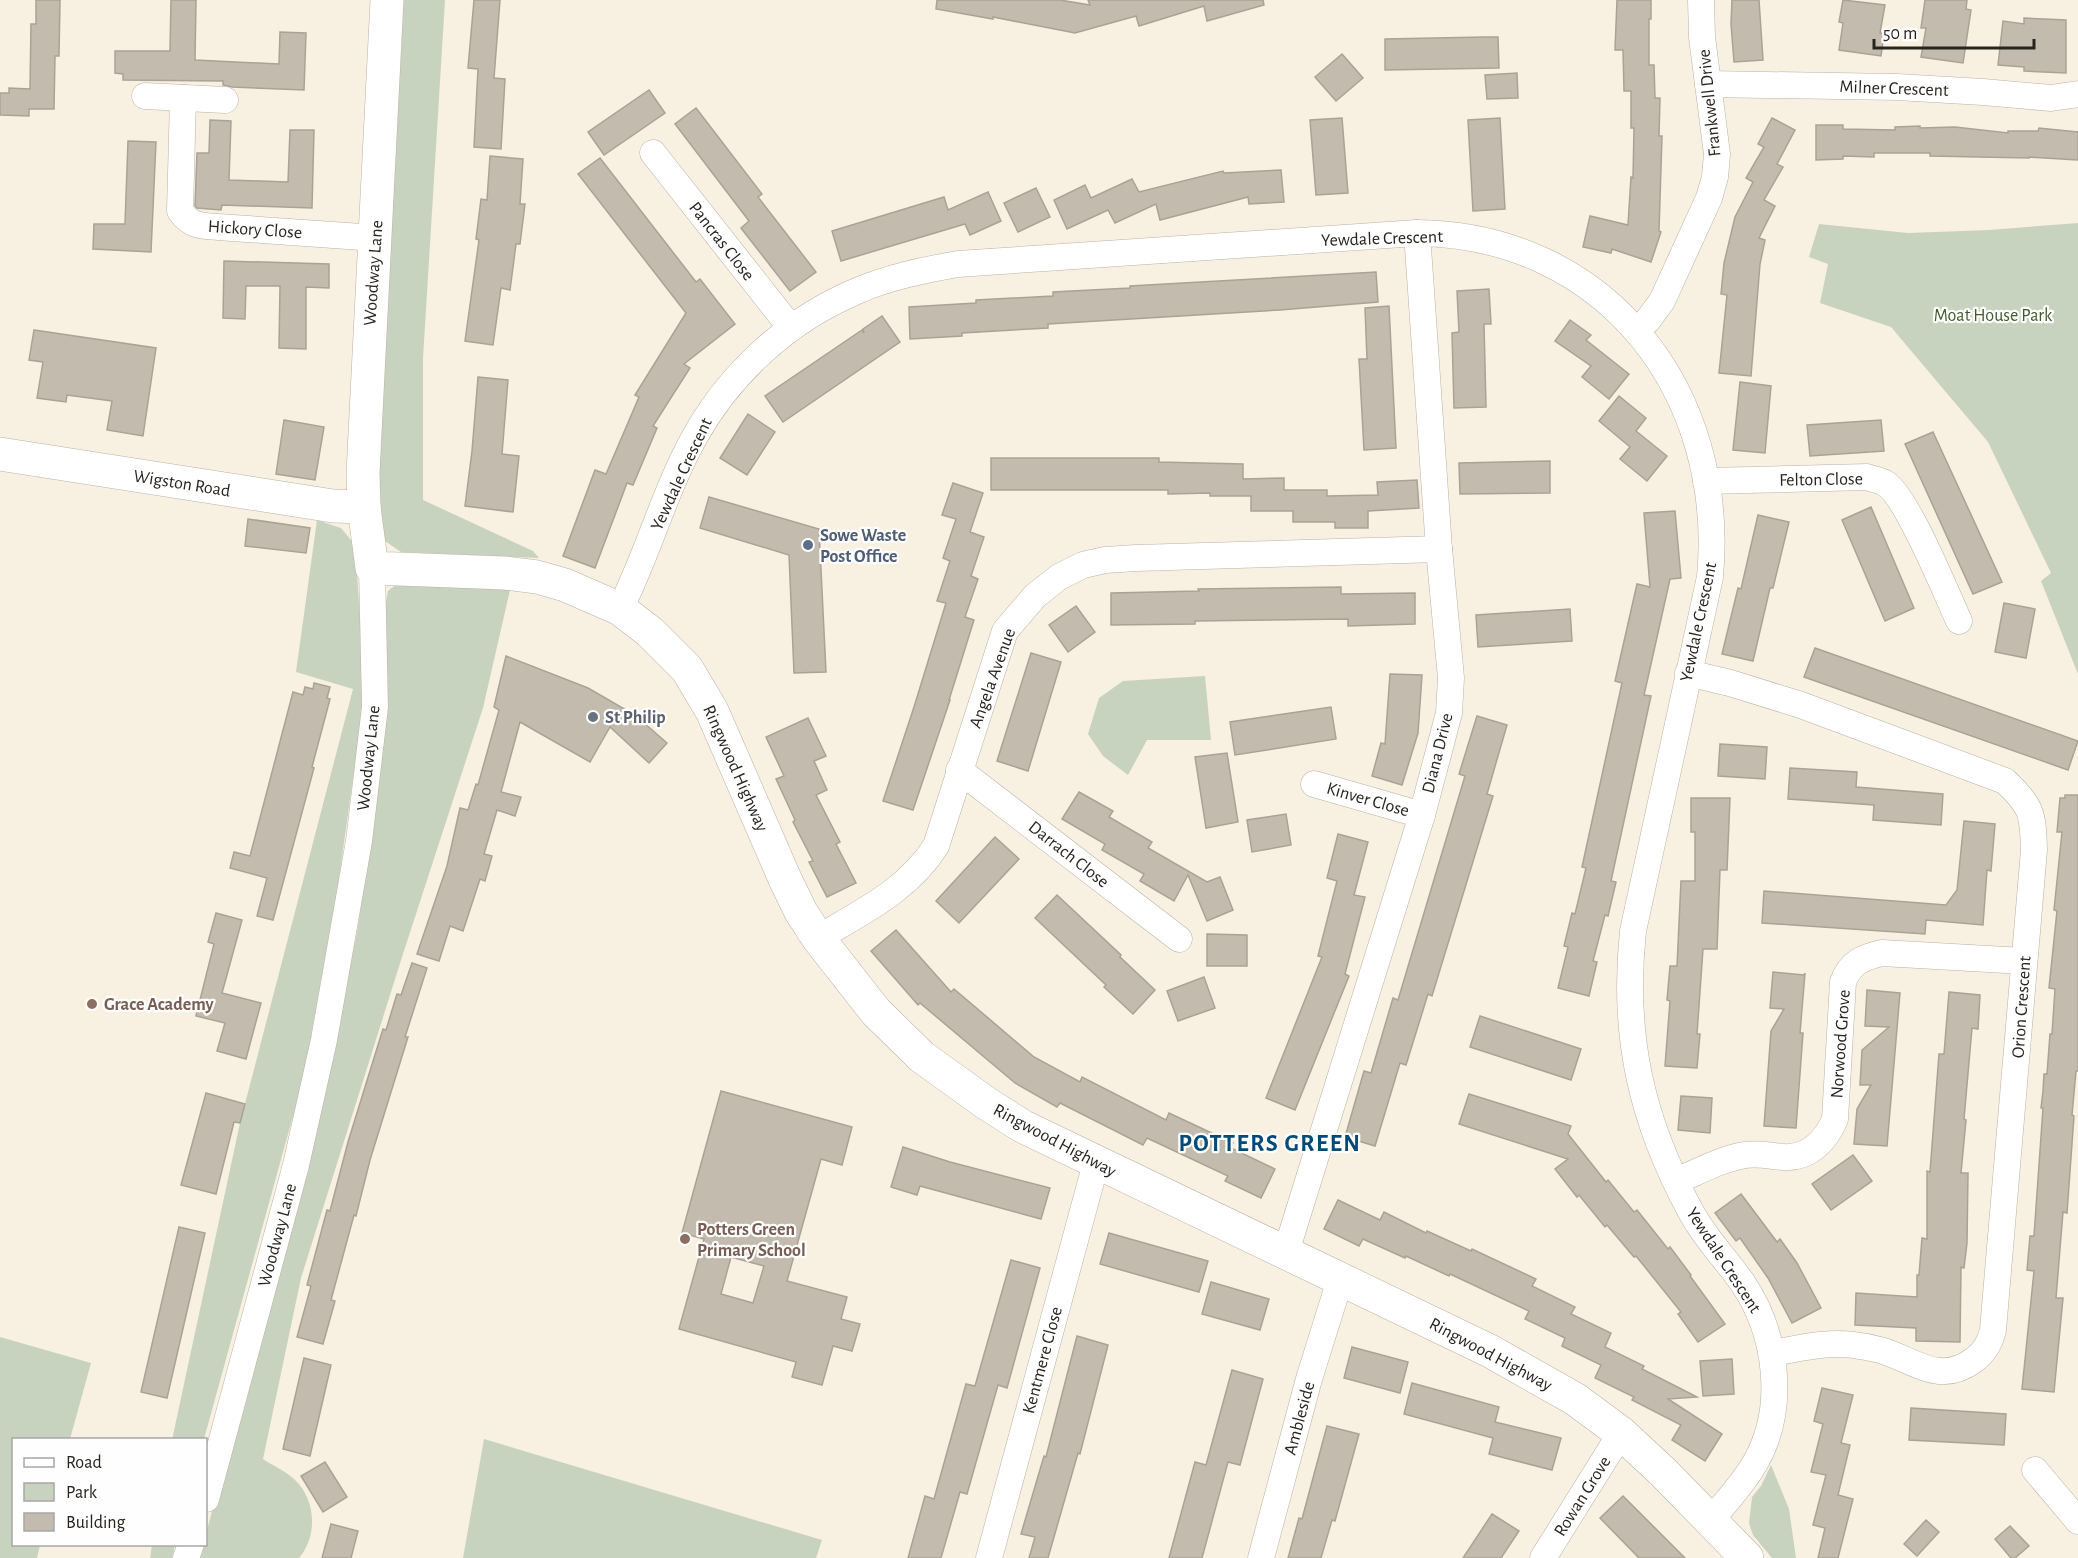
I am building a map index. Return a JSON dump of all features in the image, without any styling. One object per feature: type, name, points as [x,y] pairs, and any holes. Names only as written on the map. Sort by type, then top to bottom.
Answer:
[{"type":"street","name":"Woodway Lane","points":[[207,1494],[296,1165],[324,1040],[359,841],[375,707],[372,568],[364,507],[363,473],[387,0]]},
{"type":"street","name":"Frankwell Drive","points":[[1636,330],[1648,321],[1662,301],[1708,198],[1715,177],[1717,154],[1702,37],[1701,0]]},
{"type":"street","name":"Milner Crescent","points":[[1708,84],[1897,87],[2051,98],[2078,94]]},
{"type":"street","points":[[145,96],[225,100]]},
{"type":"street","name":"Hickory Close","points":[[183,98],[180,211],[187,220],[200,226],[218,228],[376,238]]},
{"type":"street","name":"Pancras Close","points":[[653,153],[791,328]]},
{"type":"street","name":"Yewdale Crescent","points":[[620,609],[693,439],[719,398],[744,369],[791,328],[824,307],[891,278],[958,264],[1417,233],[1442,234],[1470,237],[1542,260],[1577,279],[1615,308],[1636,330],[1663,366],[1687,413],[1699,448],[1706,481],[1713,545],[1711,566],[1633,931],[1630,964],[1630,1013],[1635,1062],[1660,1146],[1691,1212],[1707,1239],[1742,1282],[1760,1313],[1772,1353],[1775,1380],[1773,1410],[1764,1446],[1741,1485],[1710,1521]]},
{"type":"street","name":"Diana Drive","points":[[1286,1252],[1422,814],[1446,723],[1450,698],[1450,672],[1417,233]]},
{"type":"street","name":"Wigston Road","points":[[0,454],[333,506],[364,507]]},
{"type":"street","name":"Felton Close","points":[[1706,481],[1867,477],[1885,483],[1897,495],[1908,513],[1959,621]]},
{"type":"street","name":"Angela Avenue","points":[[818,938],[891,895],[925,863],[936,846],[1005,631],[1035,596],[1059,577],[1083,565],[1105,560],[1439,549]]},
{"type":"street","name":"Ringwood Highway","points":[[372,568],[504,573],[537,577],[565,585],[620,609],[670,651],[687,669],[702,693],[731,753],[801,912],[818,938],[876,1012],[922,1057],[1022,1126],[1490,1351],[1575,1399],[1621,1433],[1663,1472],[1747,1558]]},
{"type":"street","name":"Orion Crescent","points":[[1688,673],[1802,705],[2005,782],[2029,806],[2034,825],[2034,850],[2004,1215],[1990,1343],[1969,1364],[1956,1370],[1942,1372],[1928,1370],[1880,1350],[1851,1344],[1772,1353]]},
{"type":"street","name":"Darrach Close","points":[[959,770],[1179,939]]},
{"type":"street","name":"Kinver Close","points":[[1314,784],[1422,814]]},
{"type":"street","name":"Norwood Grove","points":[[1676,1182],[1744,1155],[1761,1154],[1796,1158],[1818,1145],[1830,1132],[1835,1119],[1843,982],[1846,972],[1854,963],[1882,953],[2024,961]]},
{"type":"street","name":"Kentmere Close","points":[[989,1558],[1096,1163]]},
{"type":"street","name":"Ambleside","points":[[1261,1558],[1309,1379],[1340,1280]]},
{"type":"street","name":"Rowan Grove","points":[[1543,1558],[1621,1433]]},
{"type":"street","points":[[2036,1470],[2078,1521]]},
{"type":"green space","points":[[403,0],[445,0],[423,358],[423,500],[533,551],[539,558],[401,552],[385,541],[377,516],[389,212]]},
{"type":"green space","name":"Moat House Park","points":[[2078,223],[2078,674],[2041,581],[2051,573],[1988,442],[1891,327],[1820,303],[1828,264],[1809,257],[1819,224],[1908,233]]},
{"type":"green space","points":[[317,520],[341,528],[355,545],[365,691],[338,886],[304,1076],[204,1438],[172,1438],[240,1123],[353,689],[296,672]]},
{"type":"green space","points":[[397,584],[510,590],[483,708],[301,1278],[263,1459],[288,1474],[302,1488],[311,1508],[312,1529],[309,1539],[299,1558],[198,1558],[202,1546],[207,1546],[207,1530],[306,1159],[357,933],[379,777],[383,618],[388,591]]},
{"type":"green space","points":[[1205,676],[1211,740],[1147,740],[1128,775],[1103,756],[1088,734],[1099,698],[1123,681]]},
{"type":"green space","points":[[0,1337],[91,1363],[70,1438],[12,1438],[12,1546],[40,1546],[37,1558],[0,1558]]},
{"type":"green space","points":[[484,1439],[822,1540],[816,1558],[463,1558]]},
{"type":"green space","points":[[1771,1465],[1789,1509],[1796,1558],[1772,1558],[1753,1535],[1749,1523],[1752,1497],[1761,1486]]},
{"type":"green space","points":[[152,1546],[175,1546],[172,1558],[150,1558]]},
{"type":"building","points":[[36,0],[60,0],[59,56],[55,56],[54,109],[29,109],[29,116],[0,115],[0,93],[9,93],[9,88],[30,89],[31,24],[36,24]]},
{"type":"building","points":[[171,0],[196,0],[195,60],[279,64],[280,32],[306,33],[304,90],[232,87],[223,85],[223,81],[123,80],[123,74],[115,73],[115,51],[170,51]]},
{"type":"building","points":[[474,0],[500,0],[494,78],[505,79],[501,149],[474,147],[478,69],[468,68]]},
{"type":"building","points":[[937,0],[1060,0],[1090,5],[1088,0],[1263,0],[1264,5],[1207,21],[1204,6],[1139,26],[1136,16],[1075,33],[993,17],[993,19],[936,9]]},
{"type":"building","points":[[1617,0],[1651,0],[1649,65],[1654,65],[1655,98],[1660,98],[1659,136],[1662,136],[1659,231],[1661,232],[1651,262],[1612,249],[1611,253],[1583,247],[1590,216],[1628,225],[1631,177],[1633,178],[1634,128],[1631,128],[1631,91],[1624,91],[1623,50],[1615,50]]},
{"type":"building","points":[[1732,0],[1759,0],[1763,60],[1734,62]]},
{"type":"building","points":[[1843,0],[1885,5],[1880,33],[1884,34],[1881,56],[1839,50],[1843,23],[1839,22]]},
{"type":"building","points":[[1925,0],[1967,0],[1966,9],[1971,10],[1963,63],[1921,57],[1926,28],[1921,28]]},
{"type":"building","points":[[2024,18],[2066,20],[2066,73],[2024,71],[2024,67],[1998,65],[2003,21],[2024,24]]},
{"type":"building","points":[[1498,37],[1499,68],[1385,70],[1385,39]]},
{"type":"building","points":[[1342,54],[1363,78],[1336,101],[1315,77]]},
{"type":"building","points":[[1517,73],[1518,98],[1487,99],[1485,75]]},
{"type":"building","points":[[649,90],[665,113],[604,155],[588,132]]},
{"type":"building","points":[[696,108],[762,194],[758,197],[816,272],[790,291],[741,228],[749,221],[675,124]]},
{"type":"building","points":[[1342,118],[1348,193],[1316,195],[1310,120]]},
{"type":"building","points":[[1500,118],[1505,209],[1473,211],[1468,120]]},
{"type":"building","points":[[1772,118],[1795,130],[1777,164],[1783,167],[1764,200],[1775,206],[1759,238],[1765,240],[1760,264],[1751,376],[1719,373],[1727,295],[1721,294],[1724,263],[1735,217],[1753,182],[1746,178],[1764,147],[1758,144]]},
{"type":"building","points":[[210,120],[231,121],[229,180],[288,182],[290,130],[314,130],[312,208],[222,205],[221,210],[197,208],[195,206],[197,153],[209,153]]},
{"type":"building","points":[[1816,125],[1843,125],[1843,129],[1895,130],[1895,127],[1920,126],[1920,128],[1955,127],[2008,133],[2008,131],[2038,131],[2039,128],[2078,132],[2078,160],[1930,156],[1930,153],[1874,153],[1874,157],[1843,156],[1843,159],[1816,160]]},
{"type":"building","points":[[128,141],[156,142],[151,252],[93,249],[94,224],[125,224]]},
{"type":"building","points":[[490,156],[523,159],[520,204],[525,204],[520,244],[516,244],[510,290],[501,288],[493,345],[465,341],[479,240],[476,239],[481,199],[487,200]]},
{"type":"building","points":[[600,158],[696,282],[700,279],[735,324],[684,364],[690,368],[653,426],[657,428],[633,485],[627,483],[595,568],[563,556],[595,470],[606,474],[639,397],[635,395],[686,313],[578,174]]},
{"type":"building","points":[[1281,170],[1284,202],[1249,204],[1248,197],[1160,220],[1156,204],[1115,223],[1108,210],[1067,229],[1054,200],[1085,185],[1091,198],[1132,179],[1139,192],[1223,171],[1224,173]]},
{"type":"building","points":[[1036,188],[1050,217],[1018,232],[1004,203]]},
{"type":"building","points":[[988,192],[1001,221],[970,235],[965,224],[841,261],[832,231],[944,197],[948,210]]},
{"type":"building","points":[[224,261],[329,264],[329,288],[306,287],[306,349],[279,348],[280,286],[246,286],[245,319],[223,318]]},
{"type":"building","points":[[1376,272],[1378,302],[1048,324],[1048,328],[962,333],[962,336],[910,339],[909,307],[976,303],[976,300],[1053,296],[1053,292],[1130,288],[1130,286]]},
{"type":"building","points":[[1489,289],[1491,324],[1484,324],[1486,407],[1454,408],[1452,333],[1459,332],[1457,291]]},
{"type":"building","points":[[1389,306],[1396,448],[1364,450],[1359,359],[1367,359],[1365,308]]},
{"type":"building","points":[[882,316],[900,342],[783,422],[765,396],[862,330],[864,333],[863,329]]},
{"type":"building","points":[[1570,320],[1591,335],[1586,340],[1629,374],[1609,399],[1582,377],[1591,366],[1555,341]]},
{"type":"building","points":[[34,330],[156,348],[143,436],[107,430],[112,401],[67,395],[66,402],[37,398],[43,362],[29,360]]},
{"type":"building","points":[[478,377],[508,380],[502,454],[519,456],[513,512],[465,506]]},
{"type":"building","points":[[1740,382],[1771,386],[1765,453],[1733,450]]},
{"type":"building","points":[[1619,396],[1646,418],[1636,431],[1667,456],[1647,481],[1620,459],[1630,447],[1599,421]]},
{"type":"building","points":[[748,414],[775,432],[747,475],[720,458]]},
{"type":"building","points":[[284,420],[324,427],[315,480],[276,474]]},
{"type":"building","points":[[1881,420],[1884,451],[1810,456],[1807,425]]},
{"type":"building","points":[[1933,432],[2002,582],[1973,594],[1905,444]]},
{"type":"building","points":[[991,458],[1159,458],[1159,462],[1243,464],[1243,479],[1284,478],[1284,490],[1327,490],[1327,496],[1378,495],[1377,482],[1417,480],[1419,508],[1368,511],[1368,528],[1335,528],[1335,522],[1293,522],[1293,511],[1251,511],[1251,496],[1210,496],[1210,493],[1168,494],[1168,490],[991,490]]},
{"type":"building","points":[[1550,461],[1550,493],[1460,494],[1459,463]]},
{"type":"building","points":[[953,483],[983,493],[970,532],[984,537],[971,576],[978,579],[965,617],[974,620],[913,810],[883,801],[946,603],[937,601],[950,561],[943,558],[956,519],[942,515]]},
{"type":"building","points":[[709,497],[819,529],[826,672],[794,673],[789,555],[700,528]]},
{"type":"building","points":[[1871,507],[1914,608],[1885,621],[1842,520]]},
{"type":"building","points":[[1675,511],[1681,578],[1670,579],[1644,695],[1651,696],[1611,881],[1616,882],[1608,916],[1605,915],[1593,961],[1597,962],[1589,996],[1558,988],[1568,947],[1564,946],[1572,913],[1575,914],[1586,868],[1582,867],[1622,683],[1615,681],[1637,584],[1650,587],[1644,513]]},
{"type":"building","points":[[1758,515],[1789,522],[1773,588],[1770,588],[1753,661],[1722,654],[1738,588],[1741,589]]},
{"type":"building","points":[[248,519],[310,528],[306,553],[245,546]]},
{"type":"building","points":[[1341,587],[1341,594],[1415,593],[1415,624],[1348,626],[1348,619],[1195,621],[1195,624],[1111,625],[1111,593]]},
{"type":"building","points":[[2004,603],[2035,609],[2026,658],[1995,652]]},
{"type":"building","points":[[1076,606],[1095,632],[1068,652],[1049,625]]},
{"type":"building","points":[[1570,609],[1572,641],[1478,647],[1476,615]]},
{"type":"building","points":[[1815,648],[2078,741],[2068,770],[1804,677]]},
{"type":"building","points":[[1031,653],[1061,662],[1028,771],[997,761]]},
{"type":"building","points":[[506,656],[588,688],[635,715],[667,743],[649,763],[610,727],[590,762],[520,722],[501,792],[521,797],[515,816],[497,810],[484,854],[492,856],[485,881],[480,879],[463,931],[450,926],[439,961],[417,954],[447,866],[460,808],[468,810],[476,784],[478,785],[499,710],[494,707]]},
{"type":"building","points":[[1390,674],[1422,675],[1418,733],[1402,785],[1372,776],[1381,743],[1385,744]]},
{"type":"building","points":[[314,683],[330,687],[327,698],[330,699],[273,920],[257,916],[267,878],[230,868],[234,852],[250,856],[293,692],[303,695],[305,687],[313,689]]},
{"type":"building","points":[[1331,707],[1336,739],[1235,755],[1230,722]]},
{"type":"building","points":[[1477,716],[1507,725],[1487,794],[1493,796],[1432,996],[1428,994],[1406,1065],[1400,1063],[1375,1146],[1345,1137],[1364,1071],[1371,1073],[1393,998],[1398,1000],[1465,776],[1459,774]]},
{"type":"building","points":[[808,718],[826,756],[814,761],[827,790],[816,795],[840,842],[836,844],[856,883],[827,897],[809,862],[813,861],[793,822],[795,820],[776,779],[784,776],[766,737]]},
{"type":"building","points":[[1720,744],[1767,747],[1765,779],[1718,776]]},
{"type":"building","points":[[1227,753],[1238,822],[1206,828],[1195,757]]},
{"type":"building","points":[[1790,768],[1857,772],[1856,787],[1943,794],[1941,825],[1873,820],[1874,805],[1788,799]]},
{"type":"building","points":[[1079,792],[1113,811],[1109,817],[1152,842],[1148,848],[1207,882],[1220,877],[1233,910],[1207,921],[1188,875],[1174,901],[1140,881],[1144,874],[1102,850],[1105,844],[1062,819]]},
{"type":"building","points":[[2065,795],[2078,795],[2078,1071],[2076,1071],[2072,1115],[2074,1116],[2067,1213],[2063,1212],[2056,1298],[2063,1298],[2054,1392],[2022,1389],[2034,1271],[2027,1270],[2030,1236],[2034,1236],[2043,1108],[2041,1108],[2044,1074],[2047,1074],[2050,1034],[2052,1034],[2055,989],[2049,988],[2062,832],[2057,832],[2060,798],[2065,798]]},
{"type":"building","points":[[1691,798],[1730,798],[1727,870],[1720,870],[1717,949],[1703,949],[1697,1068],[1665,1066],[1670,1001],[1667,1000],[1670,966],[1677,966],[1681,881],[1695,881],[1695,832],[1691,832]]},
{"type":"building","points":[[1286,814],[1291,845],[1252,852],[1247,820]]},
{"type":"building","points":[[1964,821],[1995,824],[1991,871],[1987,870],[1983,925],[1926,920],[1925,934],[1762,923],[1764,891],[1946,905],[1957,890]]},
{"type":"building","points":[[1338,834],[1368,842],[1354,895],[1365,897],[1345,974],[1349,976],[1295,1110],[1266,1098],[1322,957],[1318,956],[1337,881],[1327,878]]},
{"type":"building","points":[[995,837],[1019,859],[959,923],[936,901]]},
{"type":"building","points":[[1057,895],[1155,990],[1133,1014],[1104,987],[1106,985],[1035,918]]},
{"type":"building","points":[[216,913],[242,920],[222,993],[261,1003],[246,1059],[217,1051],[225,1023],[196,1016],[214,944],[208,942]]},
{"type":"building","points":[[896,930],[951,992],[954,989],[1034,1057],[1080,1082],[1082,1077],[1166,1120],[1169,1113],[1233,1143],[1231,1148],[1275,1169],[1261,1198],[1225,1181],[1228,1176],[1147,1138],[1143,1145],[1060,1103],[1057,1107],[1015,1083],[920,1003],[918,1005],[871,951]]},
{"type":"building","points":[[1207,934],[1247,935],[1247,966],[1207,966]]},
{"type":"building","points":[[412,963],[427,968],[405,1037],[408,1037],[370,1160],[356,1216],[354,1215],[331,1300],[335,1301],[323,1344],[297,1337],[311,1286],[307,1285],[327,1210],[330,1211],[348,1142],[383,1029],[386,1030],[397,994],[401,995]]},
{"type":"building","points":[[1773,972],[1804,975],[1805,973],[1796,1128],[1764,1126],[1771,1031],[1784,1009],[1770,1008]]},
{"type":"building","points":[[1204,977],[1215,1008],[1178,1021],[1167,991]]},
{"type":"building","points":[[1867,990],[1900,993],[1887,1146],[1854,1144],[1857,1109],[1871,1085],[1860,1085],[1862,1050],[1889,1027],[1865,1026]]},
{"type":"building","points":[[1949,992],[1980,995],[1978,1029],[1972,1028],[1964,1119],[1966,1120],[1961,1173],[1968,1173],[1967,1243],[1964,1268],[1961,1267],[1960,1342],[1916,1341],[1916,1328],[1855,1325],[1856,1293],[1917,1297],[1917,1275],[1919,1275],[1922,1238],[1927,1239],[1927,1171],[1930,1172],[1939,1054],[1944,1054]]},
{"type":"building","points":[[1480,1016],[1581,1049],[1571,1080],[1470,1047]]},
{"type":"building","points":[[721,1091],[852,1127],[842,1165],[821,1159],[787,1281],[847,1297],[841,1319],[860,1324],[852,1351],[833,1346],[822,1385],[792,1377],[796,1362],[679,1329],[704,1239],[682,1233]],"holes":[[[731,1257],[764,1266],[753,1303],[721,1294]]]},
{"type":"building","points":[[206,1093],[245,1104],[240,1123],[234,1122],[216,1194],[181,1185]]},
{"type":"building","points":[[1469,1094],[1571,1126],[1568,1134],[1606,1182],[1608,1180],[1634,1212],[1637,1210],[1668,1249],[1670,1247],[1725,1324],[1698,1342],[1678,1314],[1681,1312],[1636,1256],[1634,1257],[1607,1225],[1605,1227],[1579,1195],[1577,1197],[1555,1169],[1568,1159],[1459,1124]]},
{"type":"building","points":[[1681,1096],[1712,1098],[1710,1133],[1678,1130]]},
{"type":"building","points":[[903,1147],[950,1162],[1050,1188],[1041,1219],[920,1186],[917,1195],[891,1187]]},
{"type":"building","points":[[1853,1155],[1872,1181],[1831,1210],[1812,1184]]},
{"type":"building","points":[[1741,1194],[1777,1242],[1780,1239],[1797,1263],[1821,1308],[1792,1323],[1768,1278],[1740,1238],[1736,1241],[1715,1213]]},
{"type":"building","points":[[1338,1200],[1380,1220],[1384,1212],[1426,1233],[1427,1231],[1471,1251],[1472,1249],[1536,1279],[1532,1286],[1575,1307],[1571,1314],[1611,1333],[1605,1347],[1644,1366],[1642,1369],[1697,1397],[1668,1399],[1722,1434],[1705,1461],[1672,1440],[1681,1425],[1632,1400],[1634,1397],[1595,1378],[1601,1365],[1562,1346],[1565,1338],[1525,1319],[1529,1311],[1406,1256],[1405,1258],[1363,1239],[1359,1246],[1324,1229]]},
{"type":"building","points":[[179,1227],[205,1233],[167,1398],[141,1392]]},
{"type":"building","points":[[1109,1233],[1208,1261],[1199,1292],[1100,1264]]},
{"type":"building","points":[[1011,1260],[1040,1268],[1007,1388],[998,1385],[967,1494],[960,1492],[941,1558],[908,1558],[925,1496],[934,1499],[966,1384],[975,1386]]},
{"type":"building","points":[[1211,1282],[1269,1299],[1260,1330],[1202,1314]]},
{"type":"building","points":[[1077,1336],[1108,1345],[1080,1454],[1078,1453],[1048,1558],[1029,1558],[1035,1537],[1021,1534],[1044,1456],[1046,1457]]},
{"type":"building","points":[[1352,1347],[1408,1362],[1400,1393],[1344,1378]]},
{"type":"building","points":[[304,1358],[331,1365],[310,1456],[283,1449]]},
{"type":"building","points":[[1732,1359],[1734,1394],[1703,1396],[1700,1361]]},
{"type":"building","points":[[1232,1370],[1263,1379],[1240,1465],[1228,1462],[1202,1558],[1169,1558],[1195,1462],[1206,1465]]},
{"type":"building","points":[[1412,1383],[1499,1407],[1495,1422],[1561,1438],[1552,1470],[1489,1454],[1493,1438],[1404,1414]]},
{"type":"building","points":[[1822,1388],[1853,1395],[1841,1443],[1850,1445],[1838,1495],[1853,1499],[1838,1558],[1818,1558],[1825,1528],[1813,1525],[1826,1475],[1811,1472],[1823,1424],[1814,1421]]},
{"type":"building","points":[[1911,1408],[2006,1414],[2004,1445],[1909,1440]]},
{"type":"building","points":[[1327,1426],[1359,1434],[1335,1521],[1332,1520],[1321,1558],[1288,1558],[1299,1518],[1302,1519]]},
{"type":"building","points":[[325,1462],[347,1497],[323,1512],[301,1476]]},
{"type":"building","points":[[1623,1496],[1685,1558],[1639,1558],[1600,1518]]},
{"type":"building","points":[[1492,1514],[1519,1531],[1501,1558],[1463,1558]]},
{"type":"building","points":[[1926,1520],[1939,1532],[1917,1556],[1904,1544]]},
{"type":"building","points":[[331,1524],[358,1531],[351,1558],[322,1558]]},
{"type":"building","points":[[2010,1526],[2029,1546],[2015,1558],[2011,1558],[1995,1539]]},
{"type":"place","name":"Sowe Waste Post Office","points":[[808,545]]},
{"type":"place","name":"St Philip","points":[[593,717]]},
{"type":"place","name":"Grace Academy","points":[[92,1004]]},
{"type":"place","name":"Potters Green Primary School","points":[[685,1239]]},
{"type":"district","name":"POTTERS GREEN","points":[[1270,1143]]}]
